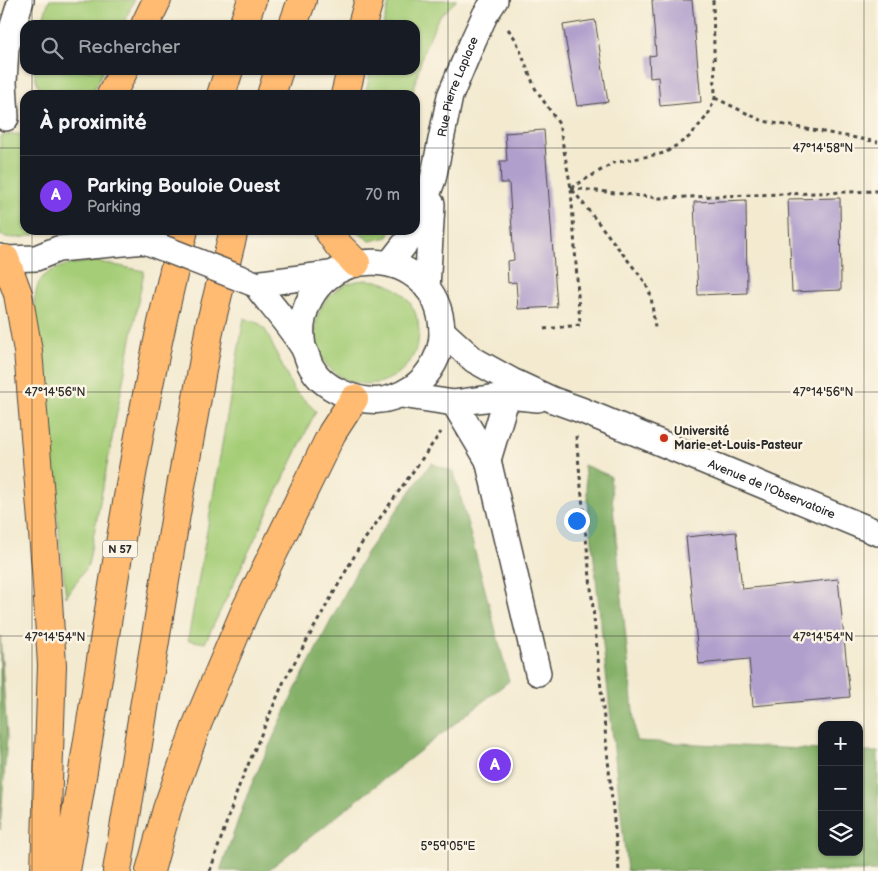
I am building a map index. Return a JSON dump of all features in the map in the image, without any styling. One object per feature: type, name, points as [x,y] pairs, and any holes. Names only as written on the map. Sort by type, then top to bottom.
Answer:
[{"type":"highway","points":[[147,20],[157,0]]},
{"type":"highway","points":[[245,20],[252,0]]},
{"type":"highway","points":[[295,20],[302,0]]},
{"type":"highway","points":[[363,20],[369,0]]},
{"type":"highway","points":[[114,90],[121,75]]},
{"type":"highway","points":[[223,90],[227,75]]},
{"type":"highway","points":[[273,90],[277,75]]},
{"type":"highway","points":[[346,90],[350,75]]},
{"type":"highway","name":"N 57","points":[[66,871],[130,490],[166,301],[183,235]]},
{"type":"highway","points":[[117,871],[179,496],[210,326],[233,235]]},
{"type":"highway","points":[[331,235],[339,246],[356,263]]},
{"type":"highway","points":[[2,258],[18,294],[28,352],[48,588],[52,665],[45,871]]},
{"type":"highway","points":[[150,871],[167,810],[198,722],[245,611],[332,433],[354,398]]},
{"type":"street","points":[[10,118],[4,82],[6,48],[21,0]]},
{"type":"street","name":"Rue Pierre Laplace","points":[[427,288],[433,178],[450,96],[490,7]]},
{"type":"street","name":"Rue Pierre Laplace","points":[[420,213],[433,178]]},
{"type":"street","points":[[58,248],[72,235]]},
{"type":"street","name":"Rue Pierre Laplace","points":[[390,263],[411,235]]},
{"type":"street","points":[[2,258],[36,258],[58,248],[138,236],[254,284],[330,274]]},
{"type":"street","points":[[254,284],[303,348],[312,369],[328,386],[354,398],[366,401],[384,400],[401,395],[417,384],[430,370],[438,353],[442,331],[438,308],[427,288],[411,273],[390,263],[373,261],[356,263],[330,274],[315,289],[306,307],[301,327],[303,348]]},
{"type":"street","name":"Avenue de l'Observatoire","points":[[442,331],[510,389],[553,400],[581,410],[878,532]]},
{"type":"street","points":[[401,395],[454,403],[510,389]]},
{"type":"street","points":[[488,460],[510,389]]},
{"type":"street","points":[[454,403],[488,460],[538,673]]},
{"type":"path","points":[[571,188],[612,163],[665,153],[690,137],[708,115],[715,98],[713,0]]},
{"type":"path","points":[[490,7],[516,40],[535,88],[560,124],[571,188],[580,325],[544,329]]},
{"type":"path","points":[[715,98],[764,121],[878,142]]},
{"type":"path","points":[[571,188],[659,198],[878,191]]},
{"type":"path","points":[[571,188],[645,282],[651,296],[655,328]]},
{"type":"path","points":[[210,871],[239,786],[284,681],[360,546],[442,432]]},
{"type":"path","points":[[576,434],[618,871]]},
{"type":"green space","points":[[49,0],[134,0],[125,20],[43,20]]},
{"type":"green space","points":[[390,0],[457,0],[438,18],[420,64],[420,20],[384,20]]},
{"type":"green space","points":[[35,75],[101,75],[95,88],[88,90],[42,90]]},
{"type":"green space","points":[[370,75],[417,75],[413,90],[366,90]]},
{"type":"green space","points":[[20,134],[20,235],[34,235],[11,238],[0,235],[0,136]]},
{"type":"green space","points":[[362,235],[389,235],[388,237],[370,241]]},
{"type":"green space","points":[[94,261],[144,271],[88,565],[66,597],[34,300],[42,278],[54,269]]},
{"type":"green space","points":[[367,280],[387,284],[404,295],[415,312],[419,332],[415,352],[404,369],[387,380],[367,384],[347,380],[330,369],[319,352],[315,332],[319,312],[330,295],[347,284]]},
{"type":"green space","points":[[244,318],[260,324],[266,331],[293,389],[316,411],[205,643],[188,640]]},
{"type":"green space","points":[[431,463],[454,472],[509,681],[267,871],[220,871],[249,790],[296,688],[366,553]]},
{"type":"green space","points":[[584,465],[610,476],[636,741],[818,750],[818,856],[863,856],[863,752],[878,752],[878,871],[627,871]]},
{"type":"green space","points":[[0,636],[7,737],[0,830]]},
{"type":"building","points":[[652,0],[692,0],[701,102],[660,106],[658,77],[650,78],[649,56],[656,55]]},
{"type":"building","points":[[595,20],[608,102],[577,106],[563,25]]},
{"type":"building","points":[[544,130],[557,307],[518,309],[516,282],[508,283],[507,261],[514,260],[509,183],[501,183],[500,161],[507,161],[505,133]]},
{"type":"building","points":[[840,198],[841,290],[792,292],[788,199]]},
{"type":"building","points":[[746,200],[747,293],[698,295],[694,202]]},
{"type":"building","points":[[736,532],[742,589],[838,579],[850,697],[753,706],[749,659],[699,664],[686,537]]},
{"type":"place","name":"Université Marie-et-Louis-Pasteur","points":[[664,438]]},
{"type":"place","name":"Parking Bouloie Ouest","points":[[495,765]]}]
